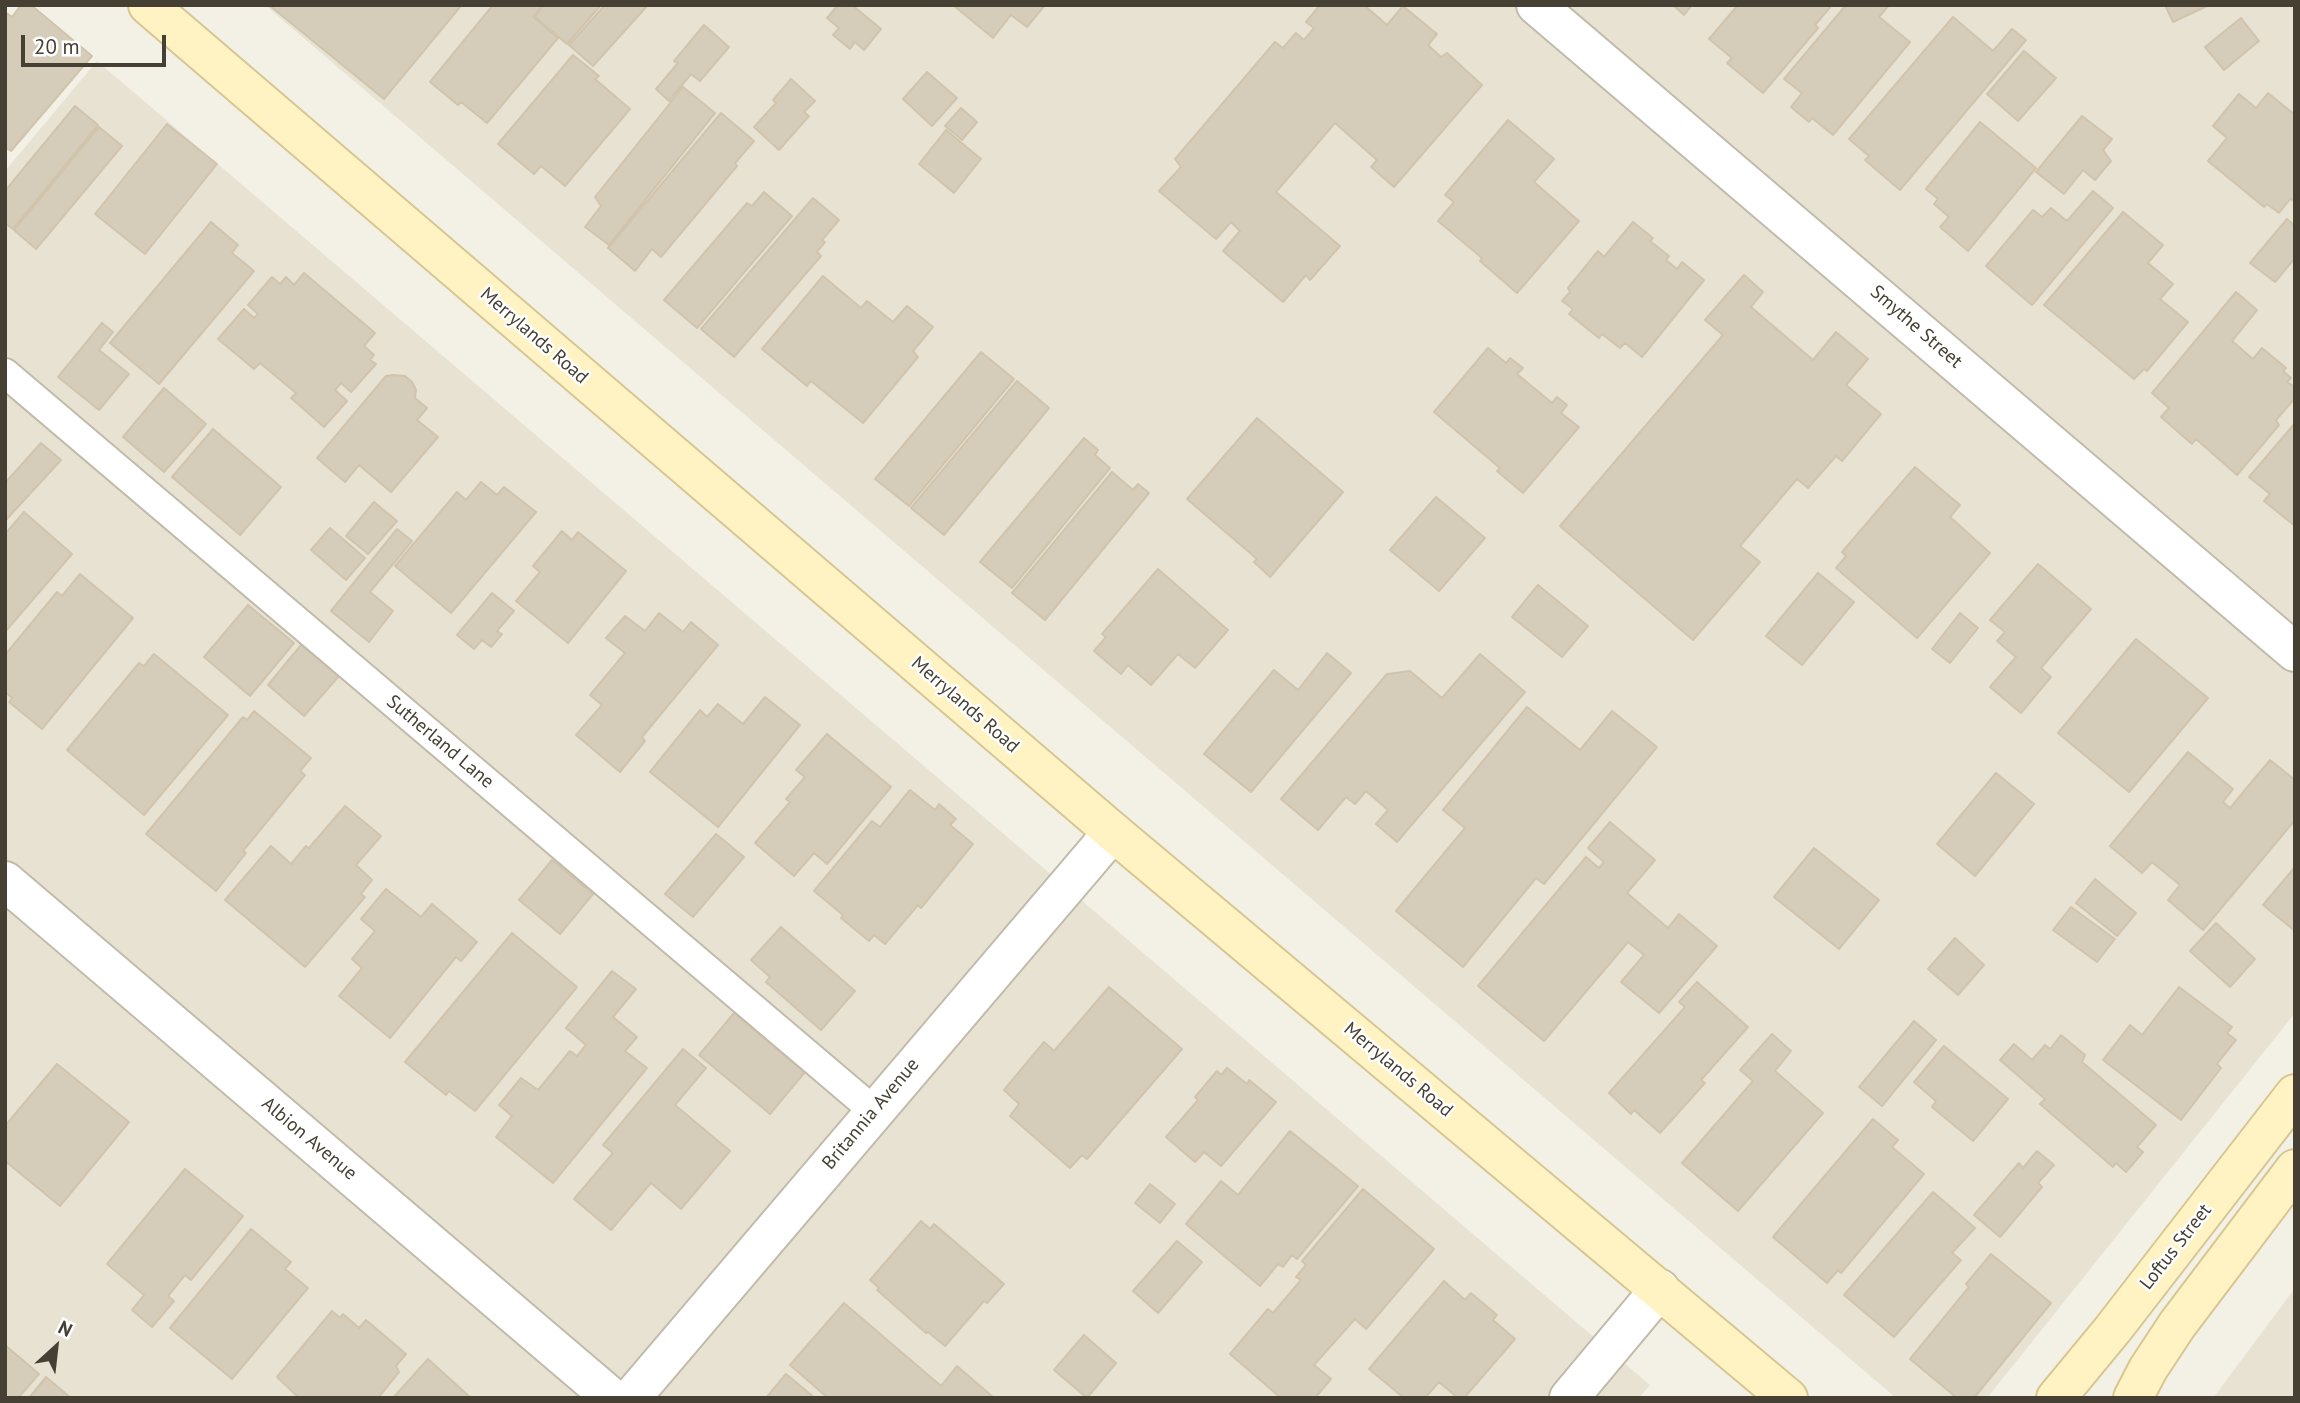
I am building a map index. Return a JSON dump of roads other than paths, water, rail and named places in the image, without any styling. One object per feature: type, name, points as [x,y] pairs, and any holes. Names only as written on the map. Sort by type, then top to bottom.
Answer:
[{"type":"main road","name":"Merrylands Road","points":[[148,5],[1113,832],[1788,1398]]},
{"type":"main road","name":"Loftus Street","points":[[2056,1398],[2295,1094]]},
{"type":"main road","points":[[2133,1398],[2148,1369],[2178,1325],[2295,1169]]},
{"type":"street","name":"Smythe Street","points":[[1536,5],[2295,652]]},
{"type":"street","name":"Britannia Avenue","points":[[631,1398],[1113,832]]},
{"type":"street","name":"Albion Avenue","points":[[5,881],[612,1398]]},
{"type":"street","points":[[1569,1398],[1660,1289]]},
{"type":"lane","name":"Sutherland Lane","points":[[5,373],[874,1111]]}]
